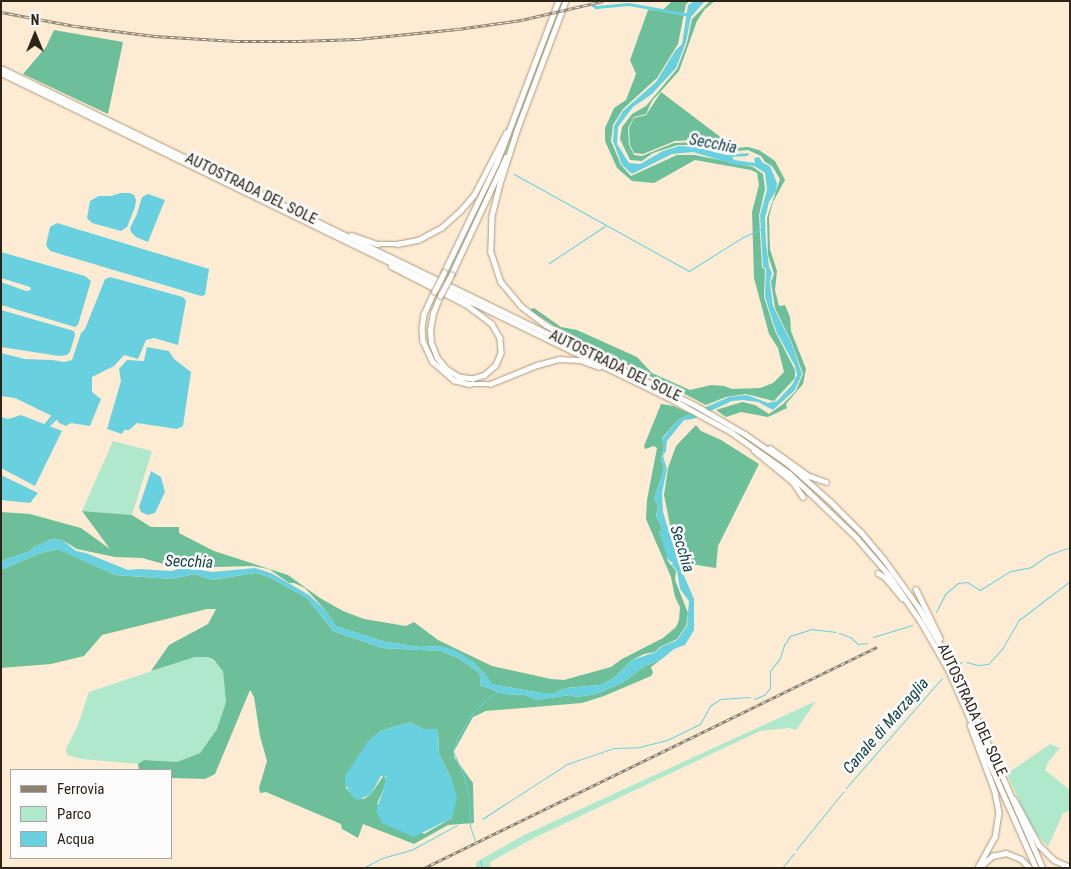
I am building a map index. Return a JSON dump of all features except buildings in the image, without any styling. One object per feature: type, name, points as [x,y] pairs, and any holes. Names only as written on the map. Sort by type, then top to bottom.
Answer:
[{"type":"highway","points":[[557,1],[548,21],[549,27],[497,162],[434,292],[422,324],[424,341],[433,362],[454,380],[470,384],[490,384],[545,362],[564,359],[587,362],[626,377]]},
{"type":"highway","points":[[567,1],[517,131],[500,184],[491,221],[491,252],[499,277],[514,298],[533,316],[640,378]]},
{"type":"highway","name":"AUTOSTRADA DEL SOLE","points":[[1,68],[679,397],[759,443],[811,484],[861,532],[902,582],[945,648],[959,676],[1043,868]]},
{"type":"highway","name":"AUTOSTRADA DEL SOLE","points":[[1,73],[674,400],[716,423],[789,474],[833,513],[878,562],[909,604],[944,662],[1036,868]]},
{"type":"highway","points":[[327,226],[370,242],[392,245],[412,241],[441,228],[465,207],[477,190],[520,102]]},
{"type":"highway","points":[[367,251],[467,305],[490,322],[499,335],[501,350],[496,365],[484,375],[474,379],[459,377],[446,369],[437,358],[431,343],[430,330],[433,313],[440,296],[451,275],[517,131]]},
{"type":"highway","points":[[759,443],[776,451],[809,476],[826,482]]},
{"type":"highway","points":[[750,445],[760,456],[793,482],[803,497]]},
{"type":"highway","points":[[878,573],[886,578],[909,604]]},
{"type":"highway","points":[[916,589],[945,648]]},
{"type":"highway","points":[[962,702],[995,792],[999,813],[995,837],[979,868]]},
{"type":"highway","points":[[1010,793],[1019,804],[1042,849],[1054,860],[1070,867]]},
{"type":"highway","points":[[979,868],[989,857],[1003,853],[1015,855],[1030,868]]},
{"type":"green space","points":[[560,1],[565,1],[502,165],[447,279],[444,277],[479,201]]},
{"type":"green space","points":[[672,1],[690,1],[686,4],[678,44],[657,78],[623,109],[613,125],[611,141],[621,165],[631,176],[677,155],[695,155],[753,167],[763,174],[765,189],[759,215],[762,267],[765,270],[764,297],[775,331],[795,370],[795,378],[774,401],[746,394],[726,397],[706,405],[561,330],[529,310],[534,308],[561,327],[577,330],[637,357],[652,373],[690,390],[711,385],[732,389],[760,388],[773,383],[784,372],[778,348],[769,334],[754,278],[752,212],[759,185],[757,173],[751,170],[695,160],[654,183],[632,181],[617,168],[605,141],[605,128],[614,108],[626,100],[636,74],[630,60],[648,10],[662,11]]},
{"type":"green space","points":[[710,1],[715,1],[705,9],[697,21],[679,71],[652,101],[646,114],[634,117],[628,128],[629,145],[634,155],[642,156],[674,143],[696,142],[723,149],[748,147],[759,150],[775,161],[785,180],[773,202],[769,217],[770,249],[777,271],[775,290],[779,306],[785,305],[790,317],[791,331],[806,369],[803,384],[786,404],[787,408],[768,417],[741,412],[726,417],[716,410],[742,402],[755,405],[769,414],[796,391],[803,374],[792,343],[775,308],[771,282],[774,274],[768,255],[767,218],[780,179],[772,166],[765,162],[761,156],[748,150],[723,152],[696,145],[678,145],[653,153],[642,161],[630,160],[620,139],[622,127],[632,114],[646,106],[677,69],[687,43],[692,19]]},
{"type":"green space","points":[[54,30],[123,42],[108,114],[23,74],[46,47]]},
{"type":"green space","points":[[661,92],[731,145],[720,146],[696,140],[675,141],[643,154],[634,153],[630,145],[629,128],[634,118],[646,115]]},
{"type":"green space","points":[[661,404],[674,406],[691,414],[679,419],[662,438],[664,446],[661,459],[664,469],[654,499],[658,505],[656,517],[661,525],[662,531],[659,532],[667,552],[667,560],[676,571],[675,580],[688,613],[686,626],[677,639],[660,647],[655,652],[644,654],[632,660],[614,678],[600,685],[566,688],[554,693],[541,693],[491,684],[486,675],[473,662],[441,646],[420,647],[386,642],[336,626],[326,611],[305,588],[289,583],[269,569],[253,566],[178,568],[142,558],[115,557],[77,549],[62,540],[52,539],[34,547],[30,551],[1,561],[1,512],[30,514],[81,528],[110,549],[82,511],[132,515],[151,527],[179,527],[179,533],[214,551],[288,575],[320,598],[343,611],[364,619],[406,626],[414,622],[438,640],[492,666],[564,680],[611,667],[622,659],[663,638],[676,627],[679,620],[680,607],[675,597],[671,577],[646,519],[647,500],[657,448],[654,446],[645,449],[644,446]]},
{"type":"green space","points":[[696,425],[701,431],[721,440],[759,464],[718,546],[716,568],[684,563],[671,530],[664,495],[668,468],[676,446]]},
{"type":"green space","points":[[113,441],[152,451],[132,515],[82,511]]},
{"type":"green space","points":[[58,549],[115,575],[172,579],[195,574],[212,580],[255,573],[269,577],[307,598],[333,631],[382,648],[441,651],[460,659],[478,672],[481,677],[480,685],[504,694],[525,695],[536,700],[570,695],[577,697],[596,694],[622,683],[643,667],[662,659],[651,667],[653,673],[651,676],[582,703],[486,711],[473,717],[454,751],[454,757],[473,783],[474,823],[448,825],[414,844],[363,824],[358,838],[342,829],[341,824],[266,792],[260,793],[259,788],[267,761],[260,736],[254,697],[250,690],[215,774],[205,779],[172,778],[172,769],[139,769],[138,764],[144,760],[177,762],[200,753],[217,729],[226,702],[223,671],[214,660],[208,657],[195,657],[151,671],[169,645],[208,624],[216,609],[207,609],[102,635],[84,656],[51,664],[1,668],[1,570],[38,554]],"holes":[[[410,722],[423,729],[438,729],[439,754],[452,780],[452,818],[424,834],[377,804],[384,788],[386,779],[384,775],[371,794],[364,799],[355,798],[346,788],[345,776],[380,731]]]},
{"type":"green space","points":[[194,657],[208,657],[219,665],[223,671],[226,702],[217,729],[200,753],[177,762],[144,760],[138,764],[82,759],[67,755],[66,749],[78,725],[89,692]]},
{"type":"green space","points":[[816,701],[796,730],[789,728],[760,731],[534,838],[490,862],[491,868],[476,868],[476,862],[524,835]]},
{"type":"green space","points":[[1050,744],[1060,748],[1049,761],[1045,770],[1070,790],[1070,811],[1063,813],[1048,847],[1032,829],[1007,774]]},
{"type":"water","points":[[695,1],[705,1],[691,17],[686,42],[676,68],[652,94],[633,107],[618,127],[617,144],[629,163],[640,164],[663,151],[679,146],[696,147],[727,155],[749,153],[748,156],[732,157],[734,160],[755,163],[754,158],[759,157],[763,163],[770,166],[777,183],[776,191],[769,202],[765,218],[766,243],[769,266],[772,273],[770,282],[773,306],[792,344],[802,374],[795,390],[773,410],[758,402],[732,401],[693,419],[684,420],[667,441],[666,451],[663,456],[667,469],[662,493],[663,512],[679,564],[694,599],[694,630],[685,645],[674,649],[662,659],[643,667],[622,683],[596,694],[577,697],[570,695],[536,700],[525,695],[504,694],[480,685],[481,677],[478,672],[460,659],[441,651],[382,648],[333,631],[307,598],[269,577],[255,573],[211,580],[195,574],[172,579],[115,575],[57,549],[38,554],[1,570],[1,561],[30,551],[34,547],[52,539],[62,540],[76,551],[86,553],[128,570],[172,571],[195,569],[212,572],[255,568],[271,573],[309,595],[326,611],[336,626],[386,642],[420,647],[441,646],[457,651],[473,662],[486,675],[491,684],[541,693],[554,693],[566,688],[600,685],[614,678],[632,660],[656,652],[661,647],[677,640],[687,626],[689,601],[680,589],[677,571],[672,565],[673,563],[668,560],[659,531],[662,531],[661,525],[656,517],[658,505],[654,499],[664,469],[661,459],[664,446],[662,439],[679,419],[729,397],[747,395],[768,403],[777,401],[792,385],[797,375],[795,366],[776,331],[765,297],[766,269],[763,267],[760,215],[767,190],[765,173],[754,166],[736,165],[693,152],[672,154],[632,174],[622,165],[613,141],[614,126],[623,111],[656,82],[675,51],[682,44],[688,5]]},
{"type":"water","points":[[130,193],[134,195],[136,200],[127,227],[121,231],[92,223],[87,218],[90,201],[99,196],[111,196]]},
{"type":"water","points":[[148,194],[165,200],[148,242],[136,237],[130,228],[142,197]]},
{"type":"water","points":[[57,223],[209,269],[205,295],[201,296],[50,251],[46,245],[50,227]]},
{"type":"water","points":[[1,252],[85,276],[91,281],[78,325],[75,327],[1,305],[1,282],[26,291],[31,290],[30,287],[1,278]]},
{"type":"water","points":[[110,277],[183,297],[186,301],[178,345],[154,338],[146,340],[138,359],[124,355],[114,366],[92,377],[92,392],[101,399],[90,426],[71,423],[66,426],[59,423],[56,418],[15,398],[1,396],[1,353],[25,359],[64,362],[72,360],[81,333],[85,329],[105,279]]},
{"type":"water","points":[[1,310],[74,331],[75,335],[70,352],[67,355],[59,356],[1,347]]},
{"type":"water","points":[[147,347],[169,351],[174,359],[191,372],[183,426],[177,429],[137,423],[129,430],[124,430],[122,434],[107,429],[121,381],[119,369],[127,360],[144,361]]},
{"type":"water","points":[[21,415],[62,431],[35,486],[1,468],[1,417],[8,419]]},
{"type":"water","points":[[151,471],[161,477],[165,492],[155,513],[148,515],[141,512],[139,507]]},
{"type":"water","points":[[1,475],[38,493],[30,503],[1,500]]},
{"type":"water","points":[[410,722],[423,729],[438,729],[439,754],[452,780],[457,797],[452,818],[414,837],[382,823],[376,811],[386,776],[381,776],[371,794],[359,800],[352,796],[345,784],[345,776],[369,740],[380,731]]},
{"type":"waterway","points":[[593,5],[596,7],[629,4],[689,15]]},
{"type":"waterway","points":[[514,174],[689,271],[743,237],[762,229]]},
{"type":"waterway","points":[[549,263],[605,226]]},
{"type":"waterway","points":[[52,416],[56,418],[49,425],[46,424],[52,416]]},
{"type":"waterway","points":[[936,612],[945,594],[958,583],[967,582],[980,590],[1011,571],[1031,567],[1048,555],[1070,547]]},
{"type":"waterway","name":"Canale di Marzaglia","points":[[966,662],[978,665],[988,664],[1002,649],[1019,620],[1070,581]]},
{"type":"waterway","points":[[873,637],[912,625]]},
{"type":"waterway","points":[[754,699],[764,695],[770,688],[770,671],[780,658],[784,645],[790,636],[811,629],[836,632]]},
{"type":"waterway","points":[[839,633],[850,637],[858,644],[867,643]]},
{"type":"waterway","name":"Canale di Marzaglia","points":[[846,788],[942,678]]},
{"type":"waterway","points":[[475,841],[470,826],[469,799],[464,777],[453,751],[457,738],[472,714],[489,697],[498,692]]},
{"type":"waterway","points":[[482,819],[567,764],[614,748],[639,747],[667,740],[700,724],[710,706],[720,699],[750,697]]},
{"type":"waterway","name":"Canale di Marzaglia","points":[[796,850],[843,792]]},
{"type":"waterway","points":[[363,868],[382,858],[413,849],[457,825]]},
{"type":"waterway","name":"Canale di Marzaglia","points":[[782,868],[794,853]]},
{"type":"waterway","points":[[480,861],[482,868]]},
{"type":"railway","points":[[1,12],[75,26],[154,36],[236,41],[298,41],[358,39],[458,29],[521,20],[603,1]]},
{"type":"railway","points":[[424,868],[877,647]]},
{"type":"water label","name":"Secchia","points":[[713,144]]},
{"type":"water label","name":"Secchia","points":[[682,549]]},
{"type":"water label","name":"Secchia","points":[[189,562]]}]
